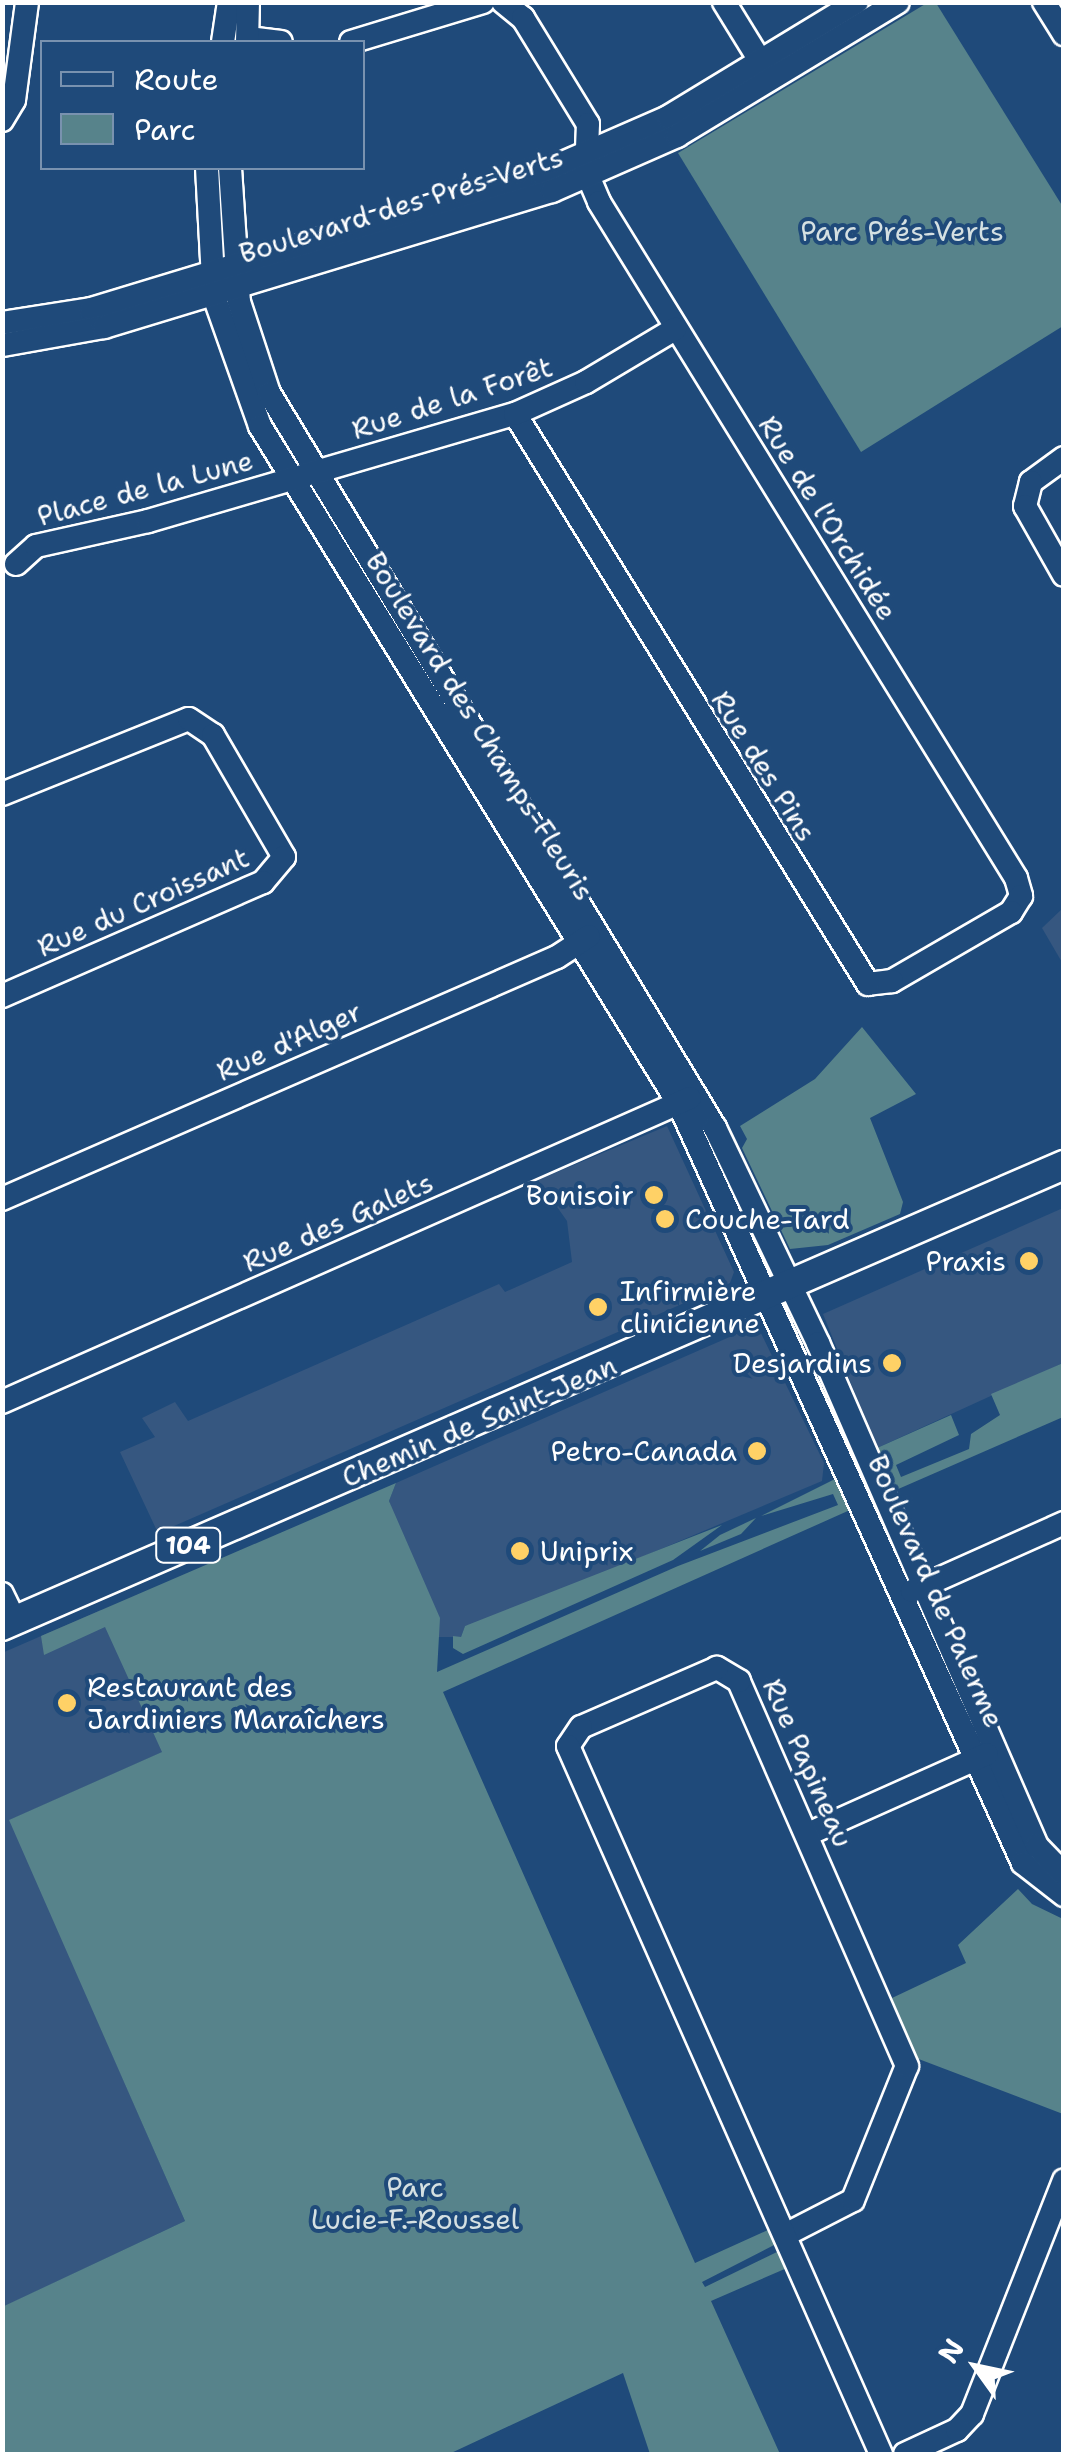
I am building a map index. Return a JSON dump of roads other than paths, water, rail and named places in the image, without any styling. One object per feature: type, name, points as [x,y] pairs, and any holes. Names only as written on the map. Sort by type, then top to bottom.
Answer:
[{"type":"main road","name":"Chemin de Saint-Jean","points":[[9,1624],[1064,1166]]},
{"type":"street","points":[[2,120],[14,100],[27,2]]},
{"type":"street","points":[[223,40],[229,2]]},
{"type":"street","points":[[247,40],[248,2]]},
{"type":"street","points":[[358,40],[483,2]]},
{"type":"street","points":[[503,2],[524,18],[588,124],[592,152],[588,178]]},
{"type":"street","points":[[724,2],[766,71]]},
{"type":"street","name":"Boulevard des Prés-Verts","points":[[2,323],[73,313],[223,281],[588,178],[677,136],[857,2]]},
{"type":"street","name":"Boulevard des Prés-Verts","points":[[2,344],[86,332],[592,152],[766,71],[898,2]]},
{"type":"street","points":[[1044,2],[1064,34]]},
{"type":"street","name":"Boulevard des Champs-Fleuris","points":[[207,170],[244,389],[304,477],[687,1099],[778,1292]]},
{"type":"street","name":"Boulevard des Champs-Fleuris","points":[[223,281],[230,170]]},
{"type":"street","name":"Rue de l'Orchidée","points":[[588,178],[675,329],[1020,888]]},
{"type":"street","name":"Rue de la Forêt","points":[[304,477],[515,414],[586,382],[675,329]]},
{"type":"street","name":"Rue des Pins","points":[[515,414],[868,984],[892,981],[1005,918],[1020,888]]},
{"type":"street","points":[[1064,458],[1038,474],[1026,498],[1032,525],[1064,575]]},
{"type":"street","name":"Place de la Lune","points":[[16,564],[36,546],[304,477]]},
{"type":"street","name":"Rue du Croissant","points":[[2,794],[189,719],[213,735],[284,857],[263,882],[2,996]]},
{"type":"street","name":"Rue d'Alger","points":[[2,1200],[588,937]]},
{"type":"street","name":"Rue des Galets","points":[[2,1402],[687,1099]]},
{"type":"street","name":"Boulevard de Palerme","points":[[778,1292],[986,1754],[1027,1870],[1064,1896]]},
{"type":"street","points":[[913,1590],[1064,1522]]},
{"type":"street","points":[[2,1594],[9,1624]]},
{"type":"street","name":"Rue Papineau","points":[[785,2236],[853,2200],[907,2066],[808,1834],[730,1670],[711,1669],[581,1727],[568,1740],[785,2236],[881,2454]]},
{"type":"street","points":[[808,1834],[986,1754]]},
{"type":"street","name":"Boulevard de Palerme","points":[[986,1754],[1042,1857],[1064,1874]]},
{"type":"street","points":[[905,2454],[963,2426],[972,2414],[1064,2181]]},
{"type":"place","name":"Bonisoir","points":[[654,1195]]},
{"type":"place","name":"Couche-Tard","points":[[665,1219]]},
{"type":"place","name":"Praxis","points":[[1029,1261]]},
{"type":"place","name":"Infirmière clinicienne","points":[[598,1307]]},
{"type":"place","name":"Desjardins","points":[[892,1363]]},
{"type":"place","name":"Petro-Canada","points":[[757,1451]]},
{"type":"place","name":"Uniprix","points":[[520,1551]]},
{"type":"place","name":"Restaurant des Jardiniers Maraîchers","points":[[67,1703]]},
{"type":"park label","name":"Parc Prés-Verts","points":[[902,231]]},
{"type":"park label","name":"Parc Lucie-F.-Roussel","points":[[415,2203]]}]
